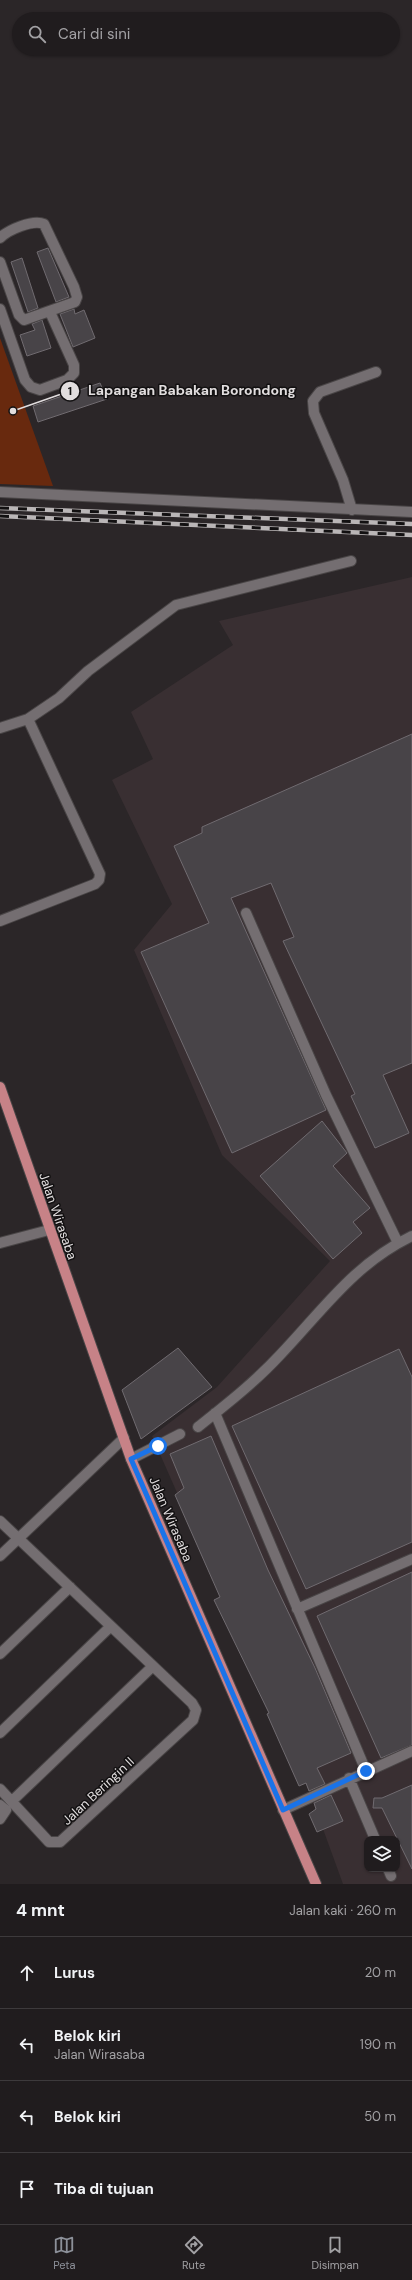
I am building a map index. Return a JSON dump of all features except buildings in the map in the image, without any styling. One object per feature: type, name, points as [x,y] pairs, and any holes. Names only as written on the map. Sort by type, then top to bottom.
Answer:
[{"type":"main road","name":"Jalan Wirasaba","points":[[0,1087],[49,1230],[131,1459],[316,1884]]},
{"type":"street","points":[[0,238],[32,223],[38,222],[48,229],[77,297],[75,302],[24,320],[19,315],[0,262]]},
{"type":"street","points":[[0,309],[25,380],[31,387],[40,390],[67,380],[74,373],[74,365],[50,312]]},
{"type":"street","points":[[352,510],[343,480],[314,413],[313,401],[320,392],[376,372]]},
{"type":"street","points":[[0,492],[412,512]]},
{"type":"street","points":[[0,728],[28,719],[59,698],[88,671],[134,635],[176,606],[351,561]]},
{"type":"street","points":[[0,921],[95,884],[99,880],[100,874],[28,719]]},
{"type":"street","points":[[246,913],[333,1109],[398,1242]]},
{"type":"street","points":[[0,1243],[49,1230]]},
{"type":"street","points":[[198,1427],[258,1378],[357,1272],[378,1254],[398,1242],[412,1236]]},
{"type":"street","points":[[215,1413],[366,1771]]},
{"type":"street","points":[[131,1459],[180,1434]]},
{"type":"street","points":[[0,1556],[124,1438]]},
{"type":"street","points":[[0,1521],[110,1627],[153,1666],[6,1805],[0,1820]]},
{"type":"street","points":[[297,1609],[412,1558]]},
{"type":"street","points":[[0,1654],[70,1587]]},
{"type":"street","points":[[0,1733],[110,1627]]},
{"type":"street","name":"Jalan Beringin II","points":[[0,1789],[6,1805],[49,1842],[60,1842],[193,1720],[196,1710],[192,1703],[153,1666]]},
{"type":"street","points":[[283,1810],[349,1778],[412,1751]]},
{"type":"street","points":[[349,1778],[374,1836]]},
{"type":"shaded area","points":[[0,338],[53,486],[0,484]]},
{"type":"shaded area","points":[[412,577],[412,1884],[343,1884],[311,1796],[152,1436],[217,1387],[330,1261],[222,1155],[134,950],[172,904],[112,780],[153,759],[131,712],[233,645],[219,621]]},
{"type":"railway","points":[[0,508],[412,524]]},
{"type":"railway","points":[[0,516],[412,535]]},
{"type":"place","name":"Lapangan Babakan Borondong","points":[[13,411]]},
{"type":"route","points":[[158,1446],[131,1459],[283,1810],[366,1771]]}]
